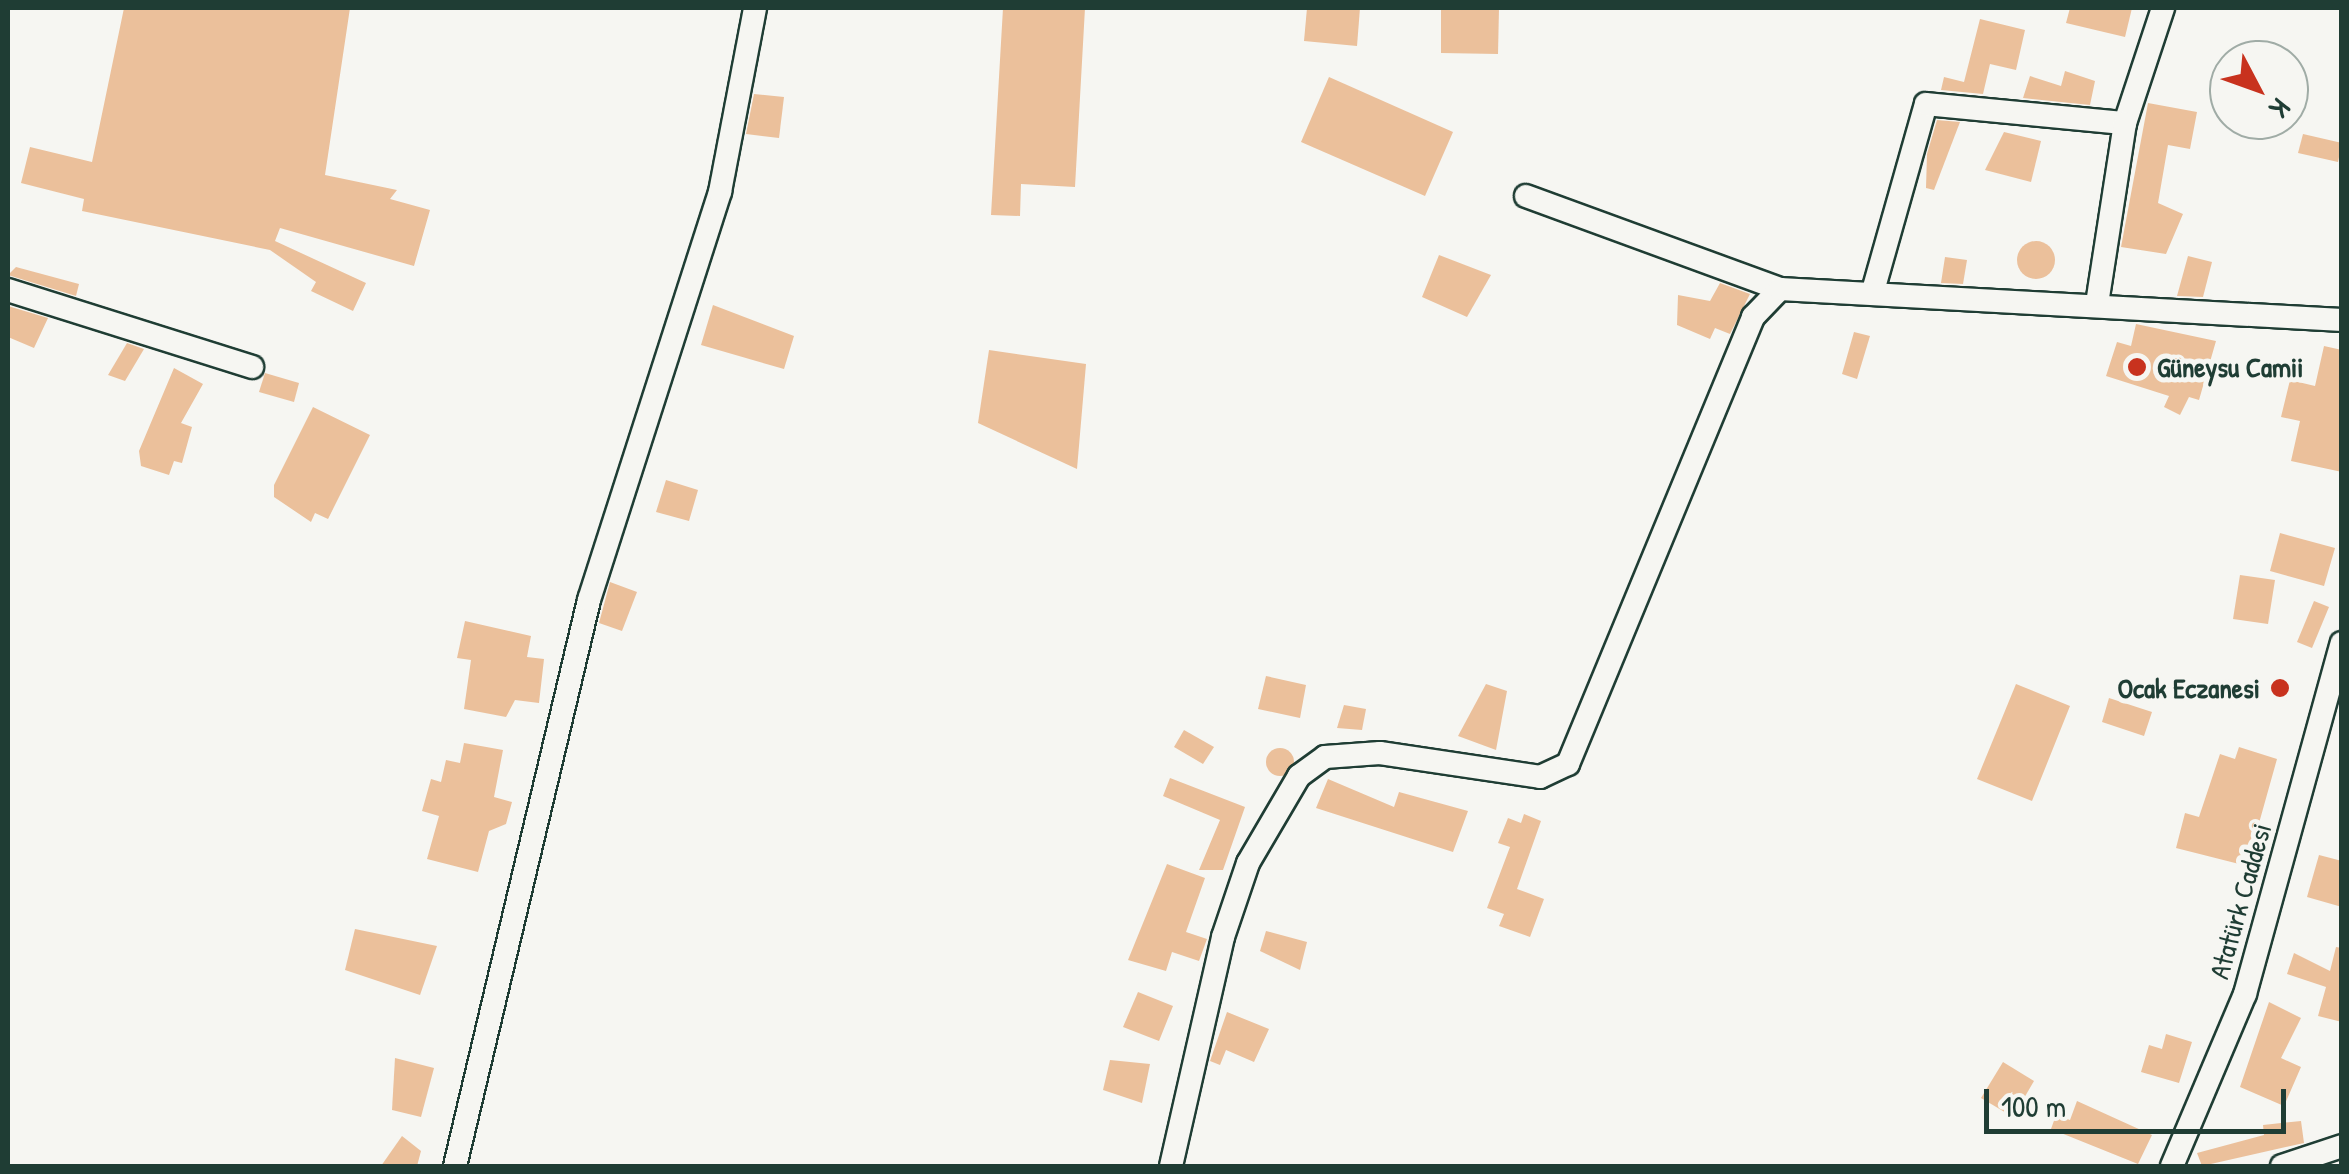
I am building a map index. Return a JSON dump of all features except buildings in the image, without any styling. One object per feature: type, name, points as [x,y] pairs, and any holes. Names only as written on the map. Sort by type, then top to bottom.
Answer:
[{"type":"street","points":[[454,1166],[589,600],[720,192],[756,8]]},
{"type":"street","points":[[2097,303],[2125,123],[2162,8]]},
{"type":"street","points":[[1874,291],[1926,104],[2125,123]]},
{"type":"street","points":[[1526,196],[1780,289],[2097,303],[2342,320]]},
{"type":"street","points":[[1171,1166],[1222,937],[1248,863],[1299,776],[1325,757],[1380,753],[1540,777],[1568,764],[1754,318],[1780,289]]},
{"type":"street","points":[[8,290],[252,367]]},
{"type":"street","name":"Atatürk Caddesi","points":[[2172,1166],[2245,994],[2342,643]]},
{"type":"street","points":[[2282,1166],[2342,1146]]},
{"type":"place","name":"Güneysu Camii","points":[[2137,367]]},
{"type":"place","name":"Ocak Eczanesi","points":[[2280,688]]}]
